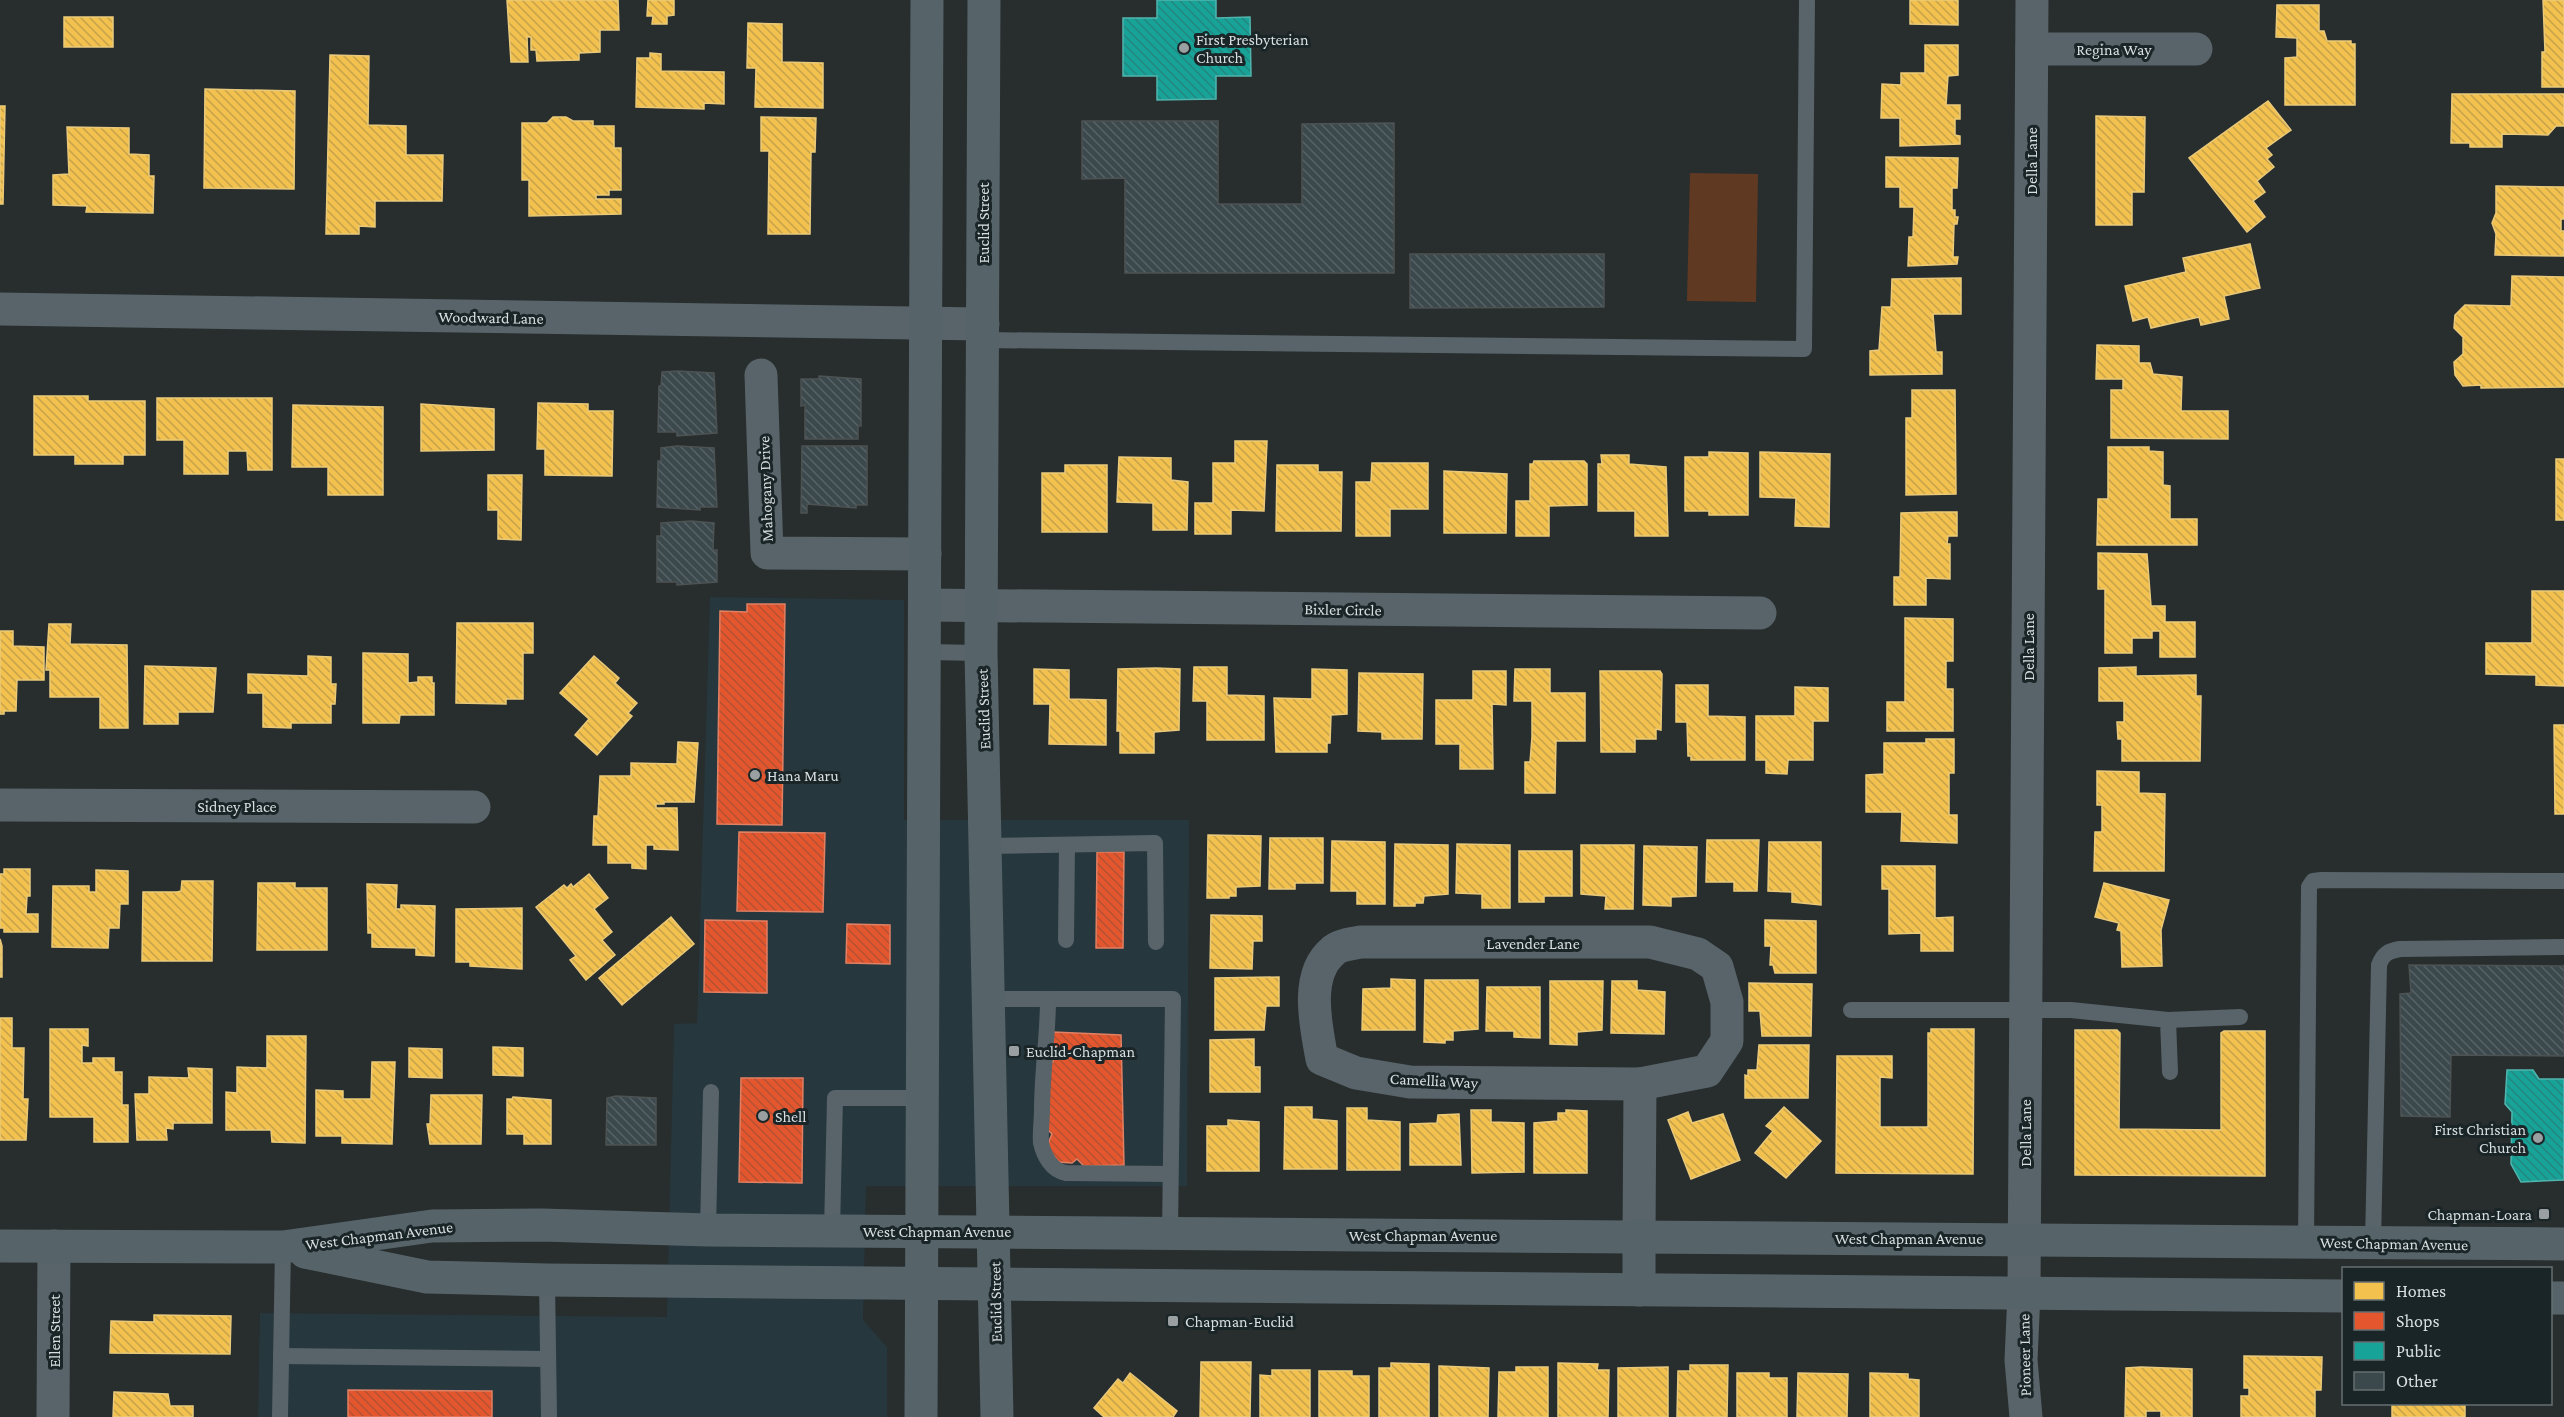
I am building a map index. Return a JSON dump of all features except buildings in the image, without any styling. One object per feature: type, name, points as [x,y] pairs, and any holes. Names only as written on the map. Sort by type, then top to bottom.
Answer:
[{"type":"main road","points":[[921,1417],[927,0]]},
{"type":"main road","name":"Euclid Street","points":[[984,0],[981,652],[997,1417]]},
{"type":"main road","name":"West Chapman Avenue","points":[[0,1246],[283,1247],[432,1226],[542,1225],[708,1230],[2564,1244]]},
{"type":"main road","points":[[1639,1236],[1640,1290]]},
{"type":"main road","name":"West Chapman Avenue","points":[[283,1247],[427,1277],[547,1280],[2342,1296]]},
{"type":"street","name":"Della Lane","points":[[2024,1293],[2032,0]]},
{"type":"street","name":"Regina Way","points":[[2032,48],[2196,49]]},
{"type":"street","name":"Woodward Lane","points":[[0,309],[926,324],[983,332]]},
{"type":"street","name":"Mahogany Drive","points":[[761,375],[766,553],[925,554]]},
{"type":"street","name":"Bixler Circle","points":[[925,605],[1760,613]]},
{"type":"street","name":"Sidney Place","points":[[0,805],[474,807]]},
{"type":"street","name":"Lavender Lane","points":[[1318,970],[1334,949],[1360,942],[1650,942],[1698,954],[1717,967],[1727,1002]]},
{"type":"street","name":"Camellia Way","points":[[1318,970],[1315,1022],[1322,1059],[1356,1073],[1410,1082],[1640,1084],[1707,1071],[1727,1041],[1727,1002]]},
{"type":"street","points":[[1639,1236],[1640,1084]]},
{"type":"street","name":"Ellen Street","points":[[53,1417],[54,1246]]},
{"type":"street","name":"Pioneer Lane","points":[[2024,1293],[2021,1360],[2026,1417]]},
{"type":"lane","points":[[983,332],[1804,350],[1807,0]]},
{"type":"lane","points":[[925,652],[981,652]]},
{"type":"lane","points":[[986,846],[1155,843],[1156,942]]},
{"type":"lane","points":[[1065,940],[1067,845]]},
{"type":"lane","points":[[2306,1242],[2309,887],[2313,881],[2564,881]]},
{"type":"lane","points":[[2373,1243],[2379,965],[2382,957],[2389,951],[2400,949],[2564,947]]},
{"type":"lane","points":[[988,999],[1173,999],[1170,1234]]},
{"type":"lane","points":[[1048,999],[1048,1030],[1042,1066],[1041,1143],[1050,1164],[1059,1172],[1066,1173],[1170,1174]]},
{"type":"lane","points":[[1851,1010],[2025,1010],[2123,1014],[2168,1020],[2240,1017]]},
{"type":"lane","points":[[2168,1020],[2170,1072]]},
{"type":"lane","points":[[708,1230],[711,1092]]},
{"type":"lane","points":[[832,1231],[835,1098],[922,1098]]},
{"type":"lane","points":[[280,1417],[283,1247]]},
{"type":"lane","points":[[547,1280],[549,1417]]},
{"type":"lane","points":[[281,1356],[547,1359]]},
{"type":"shaded area","points":[[1690,173],[1758,174],[1756,302],[1687,301]]},
{"type":"shaded area","points":[[710,597],[904,600],[904,820],[1189,820],[1187,1186],[866,1186],[863,1320],[887,1347],[887,1417],[258,1417],[260,1313],[667,1317],[674,1024],[697,1023]]},
{"type":"place","name":"First Presbyterian Church","points":[[1184,48]]},
{"type":"place","name":"Hana Maru","points":[[755,775]]},
{"type":"place","name":"Euclid-Chapman","points":[[1014,1051]]},
{"type":"place","name":"Shell","points":[[763,1116]]},
{"type":"place","name":"First Christian Church","points":[[2538,1138]]},
{"type":"place","name":"Chapman-Loara","points":[[2544,1214]]},
{"type":"place","name":"Chapman-Euclid","points":[[1173,1321]]}]
